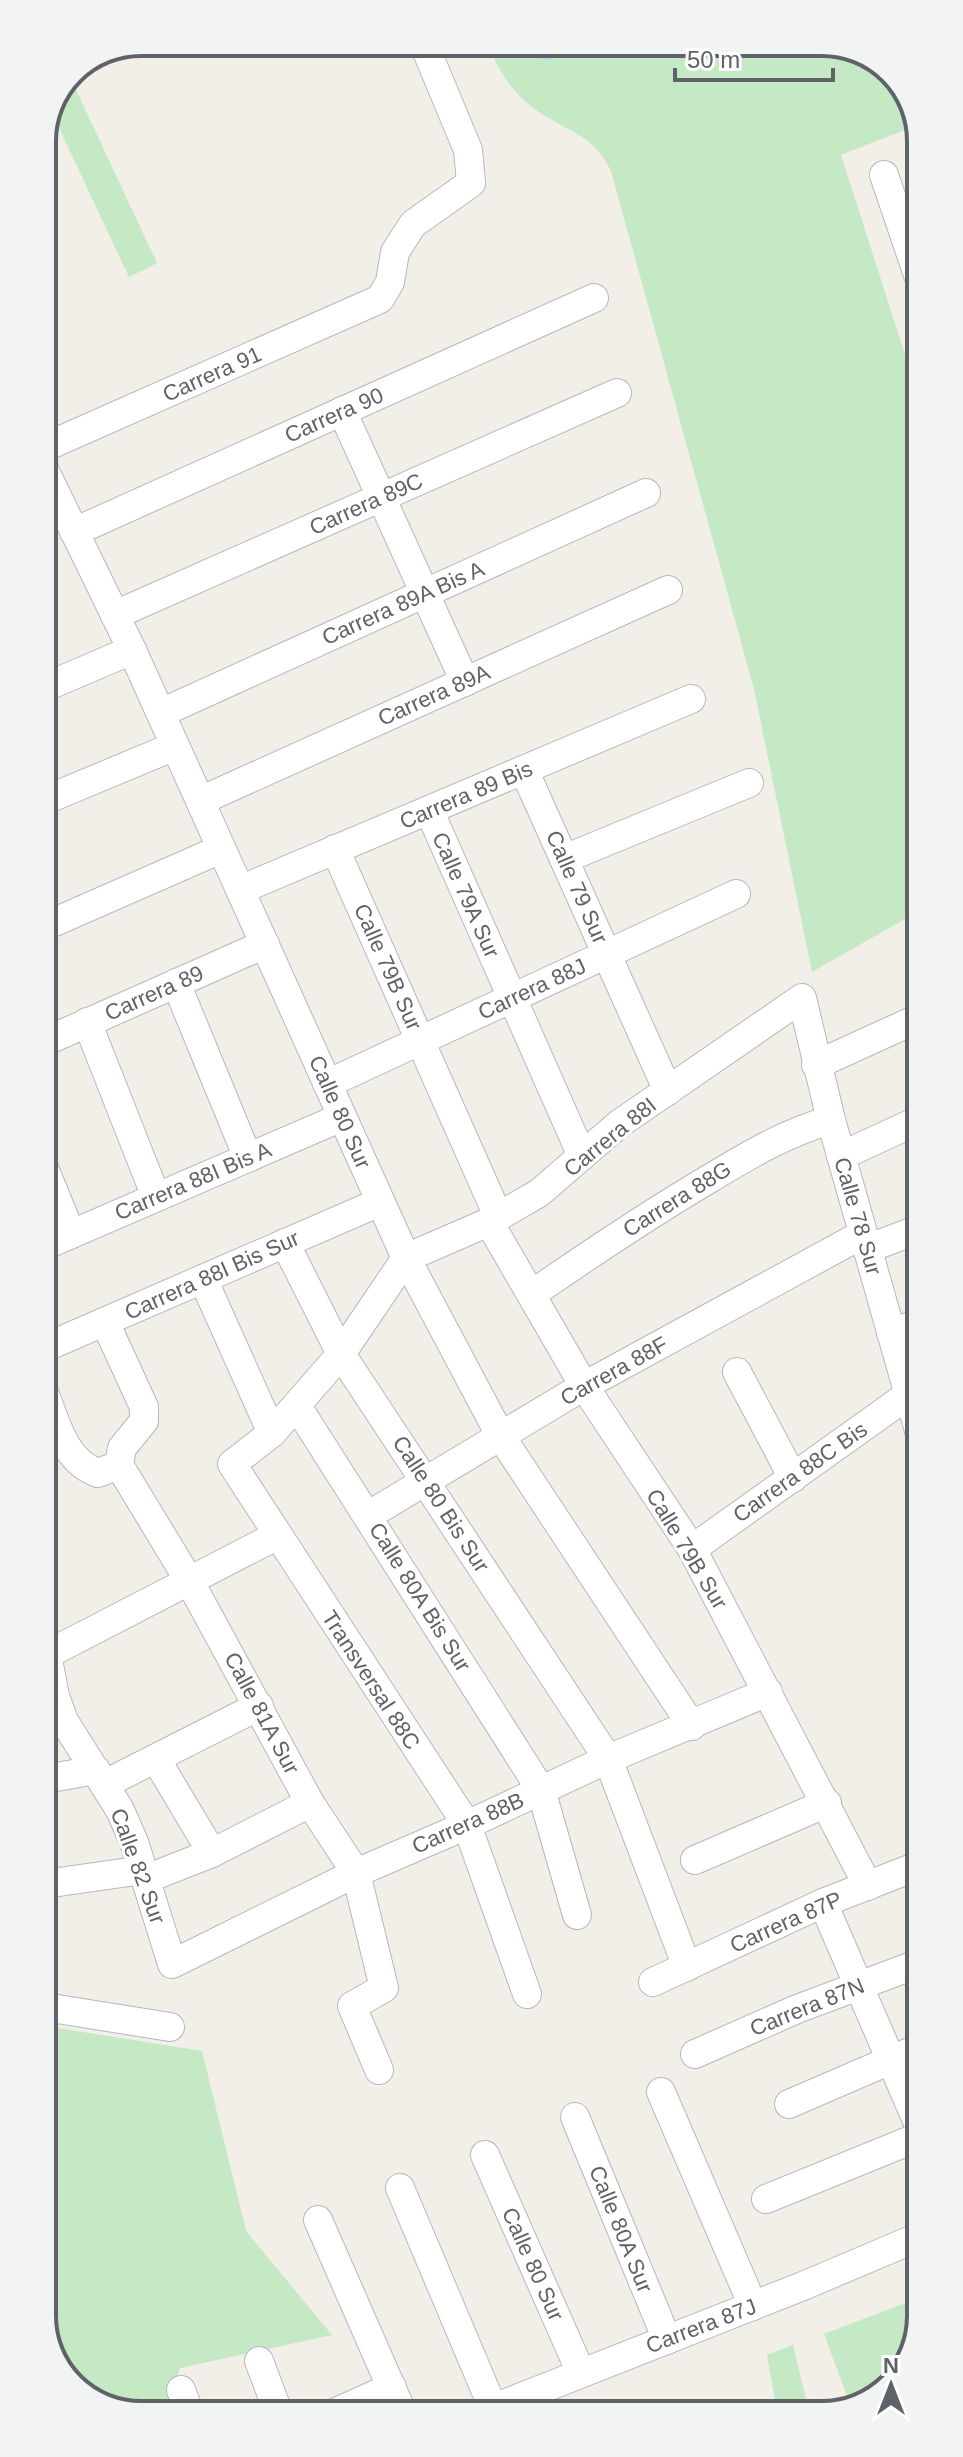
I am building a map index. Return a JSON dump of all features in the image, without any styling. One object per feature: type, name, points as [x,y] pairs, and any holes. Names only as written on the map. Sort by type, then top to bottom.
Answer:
[{"type":"street","name":"Carrera 91","points":[[56,442],[380,299],[390,282],[395,252],[413,224],[471,183],[468,150],[429,56]]},
{"type":"street","points":[[884,175],[907,243]]},
{"type":"street","name":"Carrera 90","points":[[74,532],[594,298]]},
{"type":"street","name":"Carrera 89C","points":[[115,615],[617,393]]},
{"type":"street","points":[[342,411],[465,682]]},
{"type":"street","name":"Carrera 89A Bis A","points":[[161,713],[646,493]]},
{"type":"street","name":"Calle 80 Sur","points":[[56,494],[161,713],[406,1258],[500,1435],[692,1726]]},
{"type":"street","name":"Carrera 89A","points":[[200,801],[668,590]]},
{"type":"street","points":[[56,682],[132,650]]},
{"type":"street","name":"Carrera 89 Bis","points":[[240,890],[691,699]]},
{"type":"street","points":[[56,796],[175,746]]},
{"type":"street","name":"Calle 79 Sur","points":[[524,770],[668,1091]]},
{"type":"street","points":[[564,859],[749,783]]},
{"type":"street","name":"Calle 79A Sur","points":[[429,810],[582,1156]]},
{"type":"street","points":[[56,921],[221,849]]},
{"type":"street","name":"Calle 79B Sur","points":[[335,849],[420,1041],[493,1219],[584,1386],[692,1549],[868,1886]]},
{"type":"street","name":"Carrera 88J","points":[[327,1084],[736,894]]},
{"type":"street","name":"Carrera 89","points":[[56,1036],[265,944]]},
{"type":"street","points":[[176,983],[248,1158]]},
{"type":"street","name":"Carrera 88I","points":[[406,1258],[493,1219],[539,1193],[619,1124],[802,998]]},
{"type":"street","name":"Calle 78 Sur","points":[[802,998],[816,1065],[907,1391]]},
{"type":"street","points":[[87,1022],[156,1197]]},
{"type":"street","points":[[816,1065],[907,1023]]},
{"type":"street","name":"Carrera 88I Bis A","points":[[56,1241],[342,1117]]},
{"type":"street","name":"Carrera 88G","points":[[532,1294],[661,1207],[742,1159],[812,1125],[831,1120]]},
{"type":"street","points":[[841,1156],[907,1126]]},
{"type":"street","points":[[56,1197],[71,1234]]},
{"type":"street","name":"Carrera 88I Bis Sur","points":[[56,1343],[380,1202]]},
{"type":"street","name":"Carrera 88F","points":[[369,1515],[584,1386],[865,1242],[907,1232]]},
{"type":"street","name":"Calle 80 Bis Sur","points":[[285,1243],[341,1354],[608,1759],[687,1967]]},
{"type":"street","points":[[203,1279],[272,1433],[341,1354],[406,1258]]},
{"type":"street","points":[[56,1422],[75,1458],[89,1470],[98,1473],[121,1456],[144,1421],[144,1407],[105,1322]]},
{"type":"street","points":[[891,1333],[907,1327]]},
{"type":"street","points":[[737,1372],[793,1478]]},
{"type":"street","name":"Carrera 88C Bis","points":[[692,1549],[907,1396]]},
{"type":"street","name":"Calle 80A Bis Sur","points":[[297,1406],[541,1790],[577,1915]]},
{"type":"street","name":"Transversal 88C","points":[[272,1433],[232,1464],[276,1536],[467,1825]]},
{"type":"street","name":"Calle 81A Sur","points":[[121,1456],[310,1803],[356,1873],[384,1988],[352,2006],[379,2070]]},
{"type":"street","points":[[56,1645],[190,1582],[276,1536]]},
{"type":"street","name":"Carrera 88B","points":[[172,1964],[356,1873],[608,1759],[768,1692]]},
{"type":"street","name":"Calle 82 Sur","points":[[56,1699],[64,1721],[120,1810],[172,1964]]},
{"type":"street","points":[[56,1779],[100,1777],[156,1759],[259,1706]]},
{"type":"street","points":[[156,1759],[212,1853]]},
{"type":"street","points":[[56,1883],[144,1875],[212,1853],[310,1803]]},
{"type":"street","points":[[695,1860],[827,1803]]},
{"type":"street","points":[[467,1825],[527,1994]]},
{"type":"street","name":"Carrera 87P","points":[[653,1982],[823,1903],[907,1870]]},
{"type":"street","points":[[823,1903],[907,2097]]},
{"type":"street","name":"Carrera 87N","points":[[695,2054],[797,2009],[907,1968]]},
{"type":"street","points":[[56,2009],[170,2027]]},
{"type":"street","points":[[789,2104],[907,2053]]},
{"type":"street","points":[[661,2092],[753,2306]]},
{"type":"street","name":"Calle 80A Sur","points":[[575,2117],[667,2340]]},
{"type":"street","points":[[766,2199],[907,2142]]},
{"type":"street","name":"Calle 80 Sur","points":[[485,2155],[581,2373]]},
{"type":"street","points":[[400,2188],[483,2401]]},
{"type":"street","points":[[318,2220],[398,2401]]},
{"type":"street","name":"Carrera 87J","points":[[512,2401],[907,2242]]},
{"type":"street","points":[[259,2361],[274,2401]]},
{"type":"street","points":[[361,2401],[392,2387]]},
{"type":"green space","points":[[493,56],[827,56],[854,62],[874,74],[893,94],[901,109],[906,129],[841,155],[907,361],[907,918],[812,972],[754,689],[611,171],[597,149],[521,98]]},
{"type":"green space","points":[[75,88],[157,263],[129,277],[58,125],[65,103]]},
{"type":"green space","points":[[56,2028],[202,2051],[246,2231],[332,2335],[180,2368],[171,2401],[124,2399],[99,2390],[77,2372],[59,2338],[56,2316]]},
{"type":"green space","points":[[907,2302],[901,2345],[851,2345],[851,2396],[848,2397],[824,2334]]},
{"type":"green space","points":[[793,2345],[806,2401],[775,2401],[767,2355]]}]
